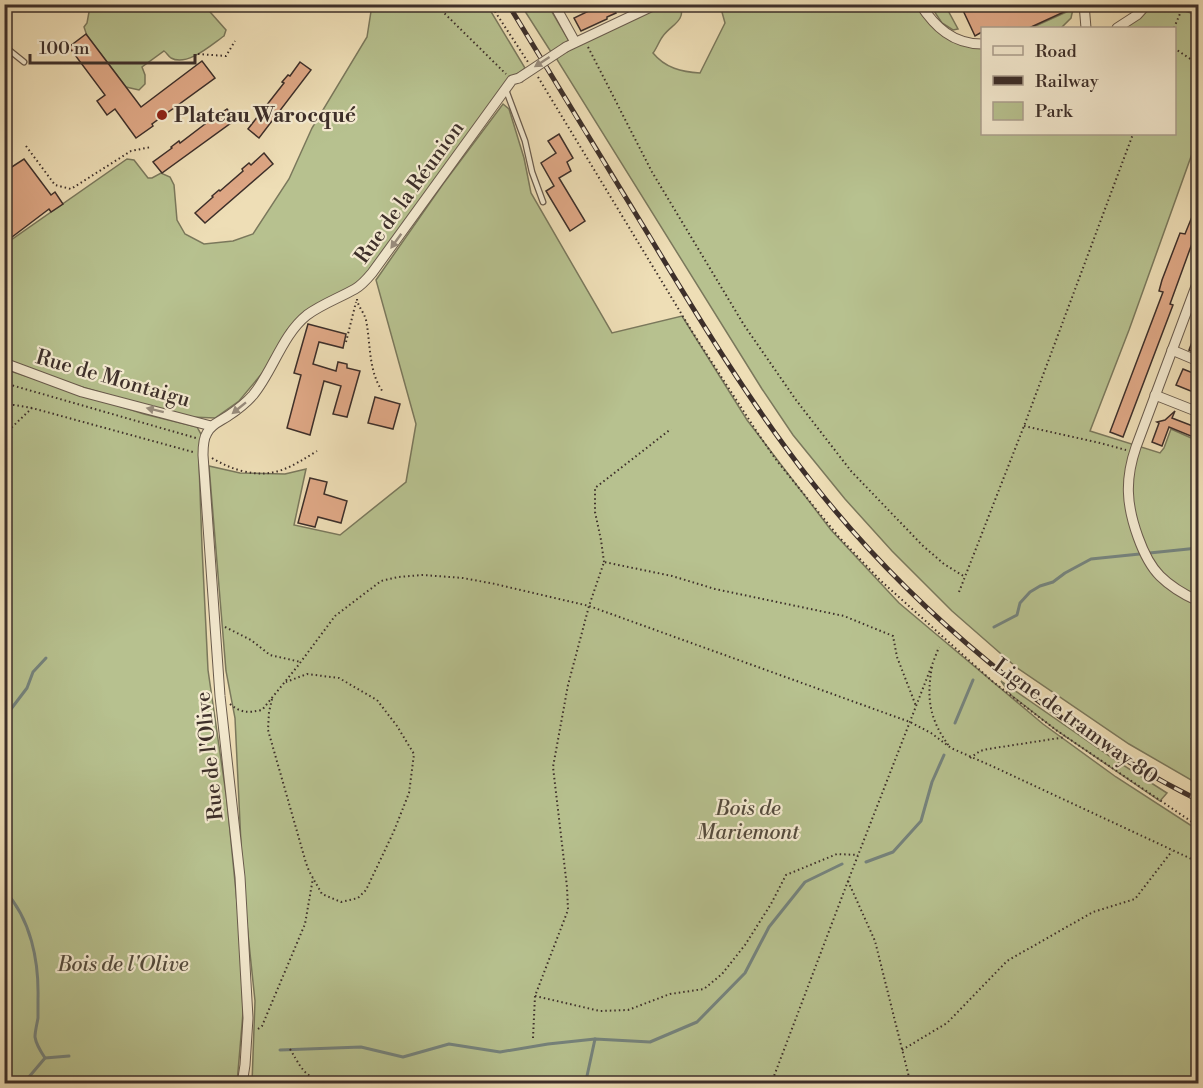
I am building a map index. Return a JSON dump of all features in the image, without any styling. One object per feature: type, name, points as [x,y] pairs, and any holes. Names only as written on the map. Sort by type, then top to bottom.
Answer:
[{"type":"street","points":[[554,4],[575,42]]},
{"type":"street","name":"Rue de la Réunion","points":[[211,426],[228,416],[253,394],[262,383],[293,330],[306,316],[330,300],[357,288],[372,273],[516,79],[575,42],[657,4]]},
{"type":"street","points":[[920,4],[936,26],[945,32],[966,42],[981,44]]},
{"type":"street","points":[[1084,4],[1086,27]]},
{"type":"street","points":[[1118,27],[1137,15],[1146,4]]},
{"type":"street","points":[[1198,281],[1134,452],[1129,473],[1128,500],[1130,515],[1147,559],[1171,586],[1198,601]]},
{"type":"street","points":[[1172,350],[1198,361]]},
{"type":"street","name":"Rue de Montaigu","points":[[4,363],[82,392],[211,426]]},
{"type":"street","points":[[1155,395],[1198,412]]},
{"type":"street","points":[[203,448],[211,426]]},
{"type":"street","name":"Rue de l'Olive","points":[[203,448],[220,696],[240,877],[248,1018],[242,1083]]},
{"type":"lane","points":[[4,46],[24,62]]},
{"type":"lane","points":[[506,90],[525,141],[532,172],[543,202]]},
{"type":"path","points":[[435,4],[516,79]]},
{"type":"path","points":[[490,4],[529,62]]},
{"type":"path","points":[[1174,27],[1184,4]]},
{"type":"path","points":[[198,54],[226,56],[235,41]]},
{"type":"path","points":[[575,42],[744,325],[796,400],[851,471],[922,545],[944,564],[965,577]]},
{"type":"path","points":[[1176,49],[1198,64]]},
{"type":"path","name":"Ligne de tramway 80","points":[[535,72],[693,333],[777,461],[838,536],[924,620],[992,681],[1066,737],[1198,826]]},
{"type":"path","points":[[959,592],[1024,426],[1133,135]]},
{"type":"path","points":[[26,146],[55,185],[71,189],[131,151],[151,147]]},
{"type":"path","points":[[346,342],[356,302],[357,288]]},
{"type":"path","points":[[356,302],[366,318],[373,372],[383,392]]},
{"type":"path","points":[[4,383],[203,448],[213,458],[227,466],[247,472],[265,474],[278,472],[293,466],[317,451]]},
{"type":"path","points":[[4,406],[32,408],[203,448]]},
{"type":"path","points":[[4,432],[32,408]]},
{"type":"path","points":[[1024,426],[1134,452]]},
{"type":"path","points":[[533,1038],[535,996],[568,910],[553,767],[568,685],[589,606],[604,562],[595,512],[595,488],[671,429]]},
{"type":"path","points":[[604,562],[672,576],[715,589],[844,616],[893,636],[897,657],[916,706]]},
{"type":"path","points":[[220,696],[237,710],[249,713],[262,710],[335,616],[381,581],[423,575],[463,578],[589,606],[910,722],[970,758],[1198,862]]},
{"type":"path","points":[[215,622],[251,640],[270,654],[301,662]]},
{"type":"path","points":[[771,1083],[939,647]]},
{"type":"path","points":[[934,659],[928,689],[929,701],[934,721],[951,748]]},
{"type":"path","points":[[273,697],[268,729],[306,864],[322,894],[341,902],[358,898],[366,890],[409,793],[414,754],[397,726],[377,700],[339,678],[307,674],[283,683]]},
{"type":"path","points":[[970,758],[988,748],[1066,737]]},
{"type":"path","points":[[902,1050],[947,1023],[1007,961],[1093,912],[1135,899],[1173,851]]},
{"type":"path","points":[[535,996],[600,1011],[628,1010],[670,994],[704,989],[722,974],[745,945],[786,875],[837,854],[858,855]]},
{"type":"path","points":[[247,1036],[262,1026],[276,994],[304,924],[313,878]]},
{"type":"path","points":[[848,880],[875,941],[912,1083]]},
{"type":"path","points":[[290,1050],[305,1074],[314,1079],[335,1083]]},
{"type":"green space","points":[[203,4],[226,30],[224,36],[199,54],[184,60],[171,58],[164,51],[142,67],[145,84],[139,90],[126,87],[87,36],[84,27],[89,12],[99,5]]},
{"type":"green space","points":[[372,5],[487,5],[525,68],[503,86],[366,277],[349,290],[308,312],[287,330],[274,359],[239,401],[215,418],[191,417],[41,375],[5,361],[4,245],[127,159],[134,160],[148,178],[161,173],[170,177],[174,185],[177,220],[185,234],[204,244],[233,241],[253,234],[289,179],[312,128],[367,37]]},
{"type":"green space","points":[[521,5],[548,5],[569,41],[551,52]]},
{"type":"green space","points":[[657,5],[681,5],[682,11],[679,19],[663,36],[653,53],[674,68],[700,73],[725,23],[720,5],[920,5],[945,32],[981,44],[981,135],[1176,135],[1176,27],[1118,27],[1147,5],[1184,5],[1182,10],[1198,19],[1198,137],[1090,431],[1160,453],[1171,429],[1198,441],[1198,784],[1129,744],[1016,667],[952,611],[892,551],[845,499],[793,435],[762,389],[556,58],[575,42]]},
{"type":"green space","points":[[930,5],[945,5],[958,29],[953,30],[942,23]]},
{"type":"green space","points":[[1073,9],[1071,18],[1062,27],[1033,27]]},
{"type":"green space","name":"Bois de Mariemont","points":[[503,104],[509,109],[524,158],[531,193],[612,333],[682,316],[747,420],[831,530],[899,603],[1043,724],[1116,777],[1198,830],[1198,1083],[252,1083],[255,1001],[243,886],[235,718],[226,671],[209,466],[240,473],[285,474],[306,469],[294,525],[340,535],[406,482],[416,424],[376,280],[443,184]]},
{"type":"green space","name":"Bois de l'Olive","points":[[4,369],[144,414],[197,427],[203,438],[199,463],[208,670],[227,801],[241,943],[243,1013],[237,1083],[168,1083],[159,1078],[141,1084],[5,1083]]},
{"type":"green space","points":[[1001,681],[1167,793],[1160,801],[1056,730],[1011,695]]},
{"type":"building","points":[[612,4],[616,13],[581,31],[574,18]]},
{"type":"building","points":[[960,4],[1077,4],[1031,27],[981,27],[981,33],[975,36]]},
{"type":"building","points":[[86,34],[141,107],[202,61],[215,78],[136,138],[115,109],[107,115],[97,101],[105,95],[69,47]]},
{"type":"building","points":[[300,62],[311,70],[259,138],[248,129],[284,83],[282,82],[288,75],[290,76]]},
{"type":"building","points":[[227,109],[235,120],[162,173],[153,162],[212,117],[212,119]]},
{"type":"building","points":[[559,134],[573,158],[567,162],[571,171],[559,178],[585,221],[570,231],[546,191],[554,186],[541,163],[556,153],[548,141]]},
{"type":"building","points":[[264,153],[273,164],[205,223],[195,213],[243,171],[242,169],[249,163],[251,165]]},
{"type":"building","points":[[24,159],[51,195],[55,192],[63,204],[51,212],[49,209],[12,237],[4,227],[4,172]]},
{"type":"building","points":[[1198,202],[1198,227],[1170,304],[1173,305],[1123,437],[1110,432],[1163,292],[1159,291],[1162,280],[1180,233],[1185,234]]},
{"type":"building","points":[[308,324],[346,334],[343,348],[319,342],[313,364],[336,371],[338,362],[347,364],[347,368],[360,371],[347,417],[333,414],[341,386],[324,381],[310,435],[287,428],[301,375],[294,373]]},
{"type":"building","points":[[1198,326],[1198,354],[1189,350]]},
{"type":"building","points":[[1183,369],[1198,375],[1198,394],[1176,385]]},
{"type":"building","points":[[375,397],[400,404],[393,429],[368,423]]},
{"type":"building","points":[[1175,411],[1172,418],[1198,428],[1198,439],[1169,427],[1162,446],[1152,442],[1159,423],[1157,422],[1165,420]]},
{"type":"building","points":[[310,478],[327,482],[324,494],[347,501],[341,523],[318,517],[315,527],[298,523]]},
{"type":"waterway","points":[[994,627],[1017,615],[1020,603],[1030,592],[1053,582],[1091,559],[1198,548]]},
{"type":"waterway","points":[[4,720],[27,688],[33,672],[46,658]]},
{"type":"waterway","points":[[955,723],[973,680]]},
{"type":"waterway","points":[[866,862],[893,852],[921,821],[932,782],[944,755]]},
{"type":"waterway","points":[[280,1050],[361,1047],[403,1057],[449,1044],[500,1052],[595,1039],[650,1042],[697,1022],[745,973],[769,927],[805,882],[842,864]]},
{"type":"waterway","points":[[4,890],[21,914],[32,941],[38,985],[38,1018],[35,1037],[45,1058]]},
{"type":"waterway","points":[[590,1084],[587,1076],[595,1039]]},
{"type":"waterway","points":[[23,1084],[45,1058],[69,1056]]},
{"type":"railway","points":[[508,4],[726,360],[811,481],[850,529],[893,575],[988,662],[1091,738],[1144,771],[1198,800]]},
{"type":"place","name":"Plateau Warocqué","points":[[162,115]]}]
